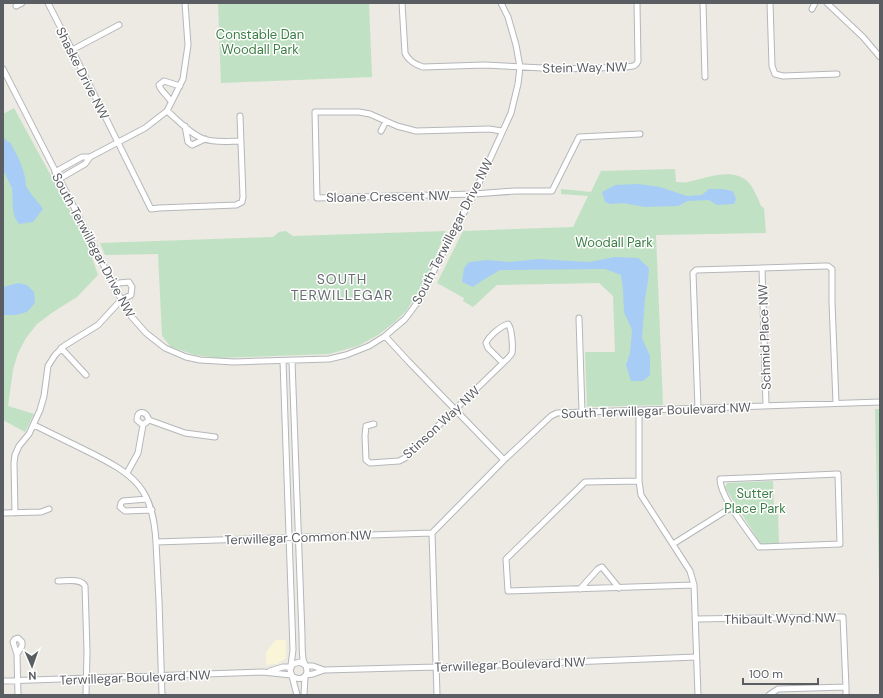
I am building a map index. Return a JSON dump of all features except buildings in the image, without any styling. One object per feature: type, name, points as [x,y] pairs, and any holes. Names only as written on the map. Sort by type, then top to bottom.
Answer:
[{"type":"street","points":[[16,6],[22,3]]},
{"type":"street","name":"Shaske Drive NW","points":[[48,3],[151,209],[240,204],[243,197],[242,141]]},
{"type":"street","points":[[59,179],[85,164],[90,157],[145,128],[167,111],[183,79],[188,45],[185,3]]},
{"type":"street","name":"Stein Way NW","points":[[402,3],[405,53],[407,57],[419,66],[484,65],[563,70],[634,66],[637,64],[637,3]]},
{"type":"street","name":"South Terwillegar Drive NW","points":[[3,69],[121,300],[131,316],[146,333],[165,348],[186,357],[214,362],[329,359],[346,355],[369,346],[385,336],[405,319],[420,299],[450,238],[474,194],[511,113],[518,84],[520,67],[516,45],[508,17],[501,3]]},
{"type":"street","points":[[703,3],[705,77]]},
{"type":"street","points":[[770,3],[772,66],[775,74],[783,76],[837,74]]},
{"type":"street","points":[[812,9],[815,3]]},
{"type":"street","points":[[827,3],[863,37],[880,57]]},
{"type":"street","points":[[72,50],[119,25]]},
{"type":"street","points":[[171,102],[169,97],[161,90],[159,85],[166,81],[180,86]]},
{"type":"street","points":[[167,111],[196,135],[205,139],[220,141],[242,141],[240,116]]},
{"type":"street","name":"Sloane Crescent NW","points":[[474,194],[317,198],[315,112],[359,112],[370,114],[397,126],[416,131],[489,129],[502,131]]},
{"type":"street","points":[[381,131],[386,121]]},
{"type":"street","points":[[185,126],[188,142],[192,145],[205,139]]},
{"type":"street","points":[[474,194],[515,191],[552,191],[579,136],[640,134]]},
{"type":"street","points":[[55,172],[82,157],[90,157]]},
{"type":"street","points":[[698,408],[693,273],[696,270],[825,266],[832,269],[836,404]]},
{"type":"street","name":"Schmid Place NW","points":[[762,268],[766,405]]},
{"type":"street","points":[[15,513],[15,454],[34,425],[44,396],[48,366],[61,348],[98,325],[121,300],[131,295],[131,284],[125,281],[114,287]]},
{"type":"street","points":[[579,318],[582,412]]},
{"type":"street","name":"Stinson Way NW","points":[[374,424],[366,426],[366,460],[370,463],[399,461],[405,458],[455,410],[503,363],[510,356],[512,350],[511,328],[508,324],[503,326],[488,339],[486,343],[488,348],[503,363]]},
{"type":"street","points":[[385,336],[504,460]]},
{"type":"street","points":[[61,348],[86,375]]},
{"type":"street","points":[[283,361],[293,650],[290,672],[297,695]]},
{"type":"street","points":[[292,361],[302,642],[307,672],[305,675],[304,695]]},
{"type":"street","name":"South Terwillegar Boulevard NW","points":[[432,533],[504,460],[553,414],[559,412],[880,402]]},
{"type":"street","points":[[638,410],[641,495],[690,571],[694,585],[698,695]]},
{"type":"street","points":[[143,425],[137,420],[138,415],[142,413],[146,414],[149,420],[185,432],[215,436]]},
{"type":"street","points":[[127,473],[138,453],[143,425],[149,420]]},
{"type":"street","points":[[34,425],[127,473],[139,486],[147,499],[152,510],[155,525],[162,695]]},
{"type":"street","points":[[838,474],[840,544],[759,547],[732,507],[720,485],[720,479],[838,474]]},
{"type":"street","points":[[640,481],[585,482],[506,559],[508,591],[694,585]]},
{"type":"street","points":[[147,499],[123,501],[120,507],[125,511],[152,510]]},
{"type":"street","points":[[673,544],[732,507]]},
{"type":"street","points":[[3,513],[40,512],[49,510]]},
{"type":"street","points":[[432,533],[438,695]]},
{"type":"street","name":"Terwillegar Common NW","points":[[156,542],[298,536],[432,533]]},
{"type":"street","points":[[580,588],[598,569],[602,567],[619,588]]},
{"type":"street","points":[[58,581],[79,581],[85,586],[87,652],[86,695]]},
{"type":"street","name":"Thibault Wynd NW","points":[[696,619],[843,617],[846,695]]},
{"type":"street","points":[[17,654],[18,695]]},
{"type":"street","name":"Terwillegar Boulevard NW","points":[[305,675],[324,670],[696,657]]},
{"type":"street","points":[[291,666],[298,662],[305,666]]},
{"type":"street","name":"Terwillegar Boulevard NW","points":[[3,681],[268,672],[291,666]]},
{"type":"street","name":"Terwillegar Boulevard NW","points":[[305,666],[313,666],[324,670]]},
{"type":"street","name":"Terwillegar Boulevard NW","points":[[268,672],[284,676],[292,676]]},
{"type":"street","points":[[292,676],[298,679],[305,675]]},
{"type":"street","points":[[769,695],[778,689],[846,687]]},
{"type":"shaded area","points":[[276,640],[286,640],[286,658],[277,664],[266,665],[266,652]]},
{"type":"green space","name":"Constable Dan Woodall Park","points":[[218,3],[369,3],[372,77],[221,83]]},
{"type":"green space","points":[[14,108],[86,240],[98,275],[77,297],[37,324],[26,338],[18,353],[13,370],[8,406],[34,414],[25,432],[3,420],[3,114]]},
{"type":"green space","name":"Woodall Park","points":[[675,169],[676,182],[687,182],[712,176],[729,174],[744,179],[750,184],[761,206],[764,208],[766,233],[656,235],[663,405],[587,407],[585,352],[615,352],[613,296],[599,283],[497,285],[473,307],[463,301],[464,298],[437,283],[463,231],[573,227],[588,196],[561,194],[561,189],[591,192],[601,171]]},
{"type":"green space","points":[[286,231],[293,236],[446,231],[425,282],[406,311],[378,335],[358,346],[329,354],[218,358],[195,355],[171,347],[162,336],[158,254],[105,255],[100,243],[273,237],[279,232]]},
{"type":"green space","points":[[875,409],[880,409],[880,599],[879,581]]},
{"type":"green space","name":"Sutter Place Park","points":[[773,481],[774,514],[778,514],[779,544],[761,544],[725,488],[727,483]]},
{"type":"water","points":[[3,136],[8,142],[10,142],[19,159],[24,172],[27,188],[43,209],[33,222],[19,224],[15,218],[12,188],[3,170]]},
{"type":"water","points":[[638,184],[660,187],[687,196],[702,195],[709,189],[722,189],[733,191],[736,199],[734,204],[717,205],[709,200],[688,201],[678,206],[645,207],[623,203],[610,204],[605,202],[602,192],[615,185]]},
{"type":"water","points":[[615,257],[638,258],[649,268],[642,338],[650,356],[650,375],[643,381],[631,381],[626,365],[630,353],[632,330],[624,312],[621,275],[605,269],[500,270],[473,287],[462,282],[464,268],[469,262],[487,260],[509,262],[539,259],[589,262]]},
{"type":"water","points":[[18,283],[27,285],[34,292],[35,303],[27,312],[16,315],[3,315],[3,287]]},
{"type":"district","name":"SOUTH TERWILLEGAR","points":[[342,288]]}]
